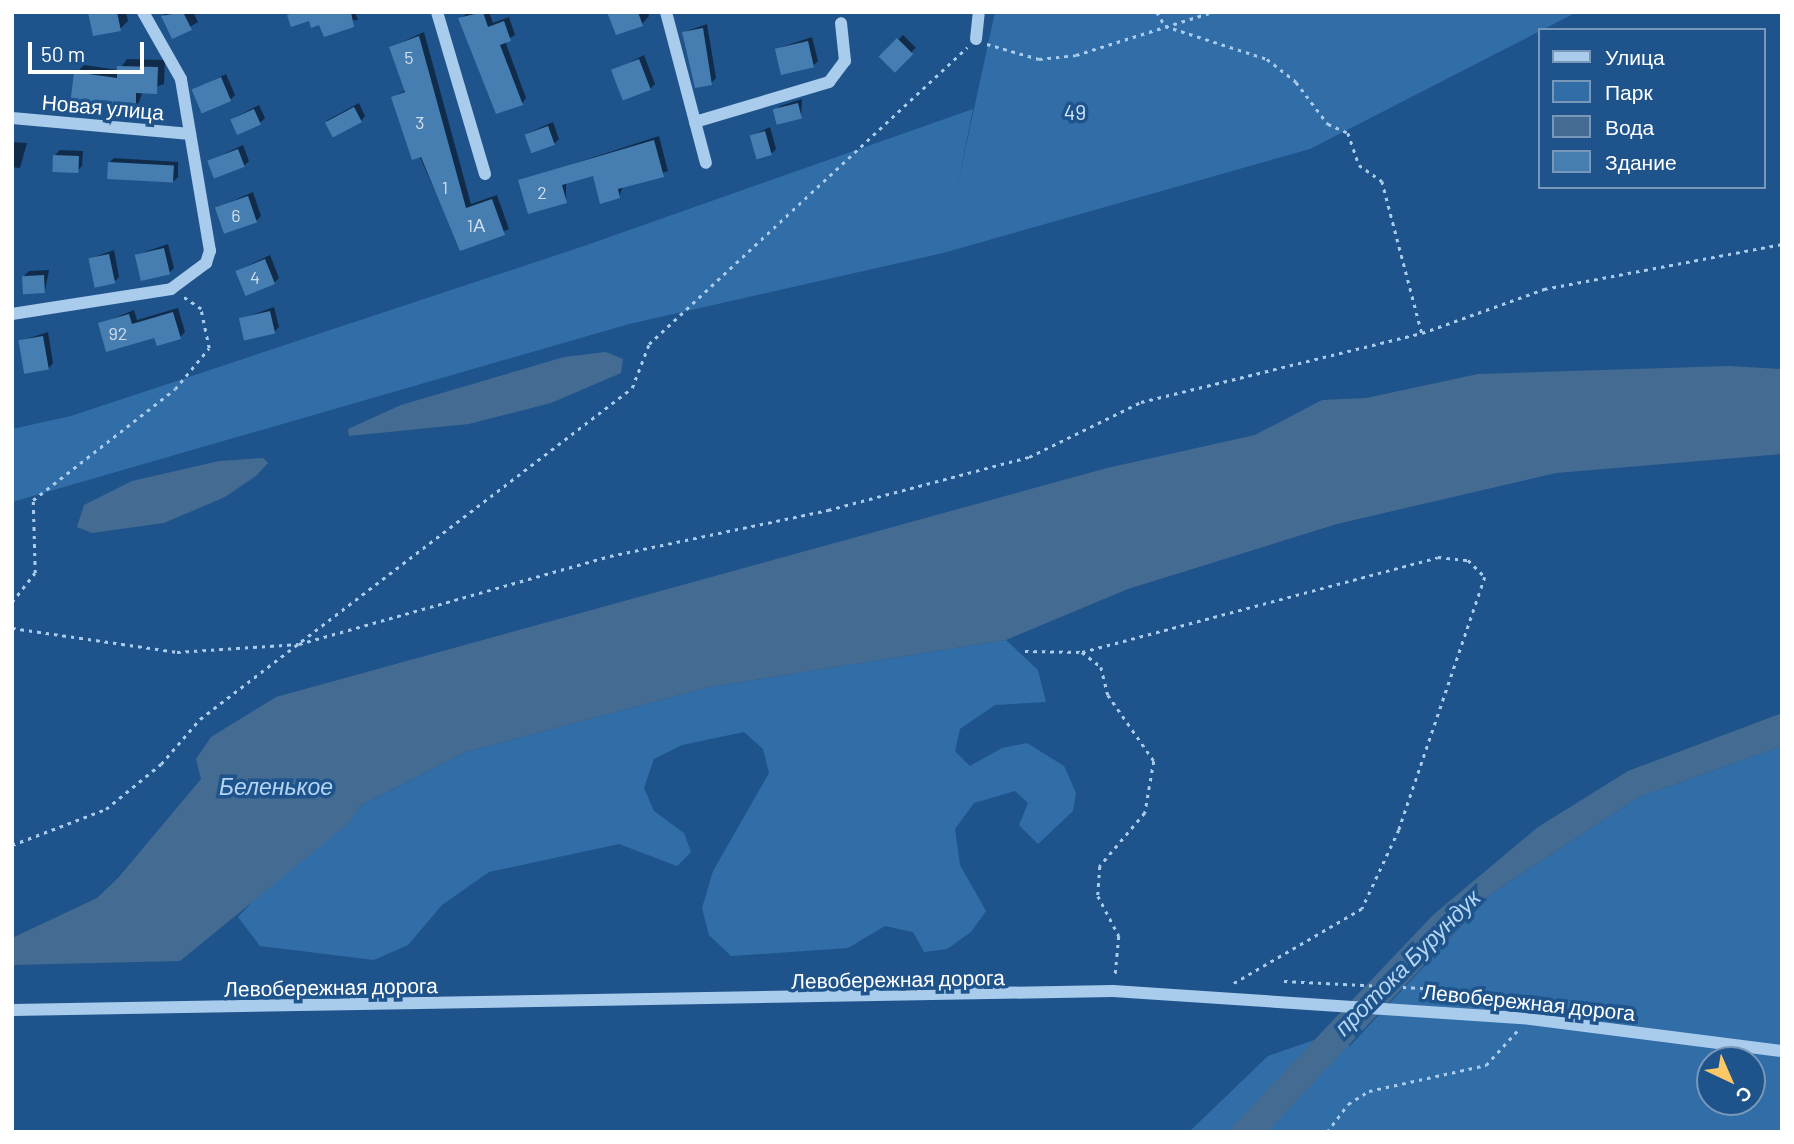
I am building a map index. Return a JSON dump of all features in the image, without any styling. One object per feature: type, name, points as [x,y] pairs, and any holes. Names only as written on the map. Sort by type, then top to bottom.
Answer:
[{"type":"street","points":[[12,314],[171,289],[198,275],[210,251],[181,79],[143,12]]},
{"type":"street","points":[[437,12],[485,174]]},
{"type":"street","points":[[666,12],[706,163]]},
{"type":"street","points":[[976,39],[979,12]]},
{"type":"street","points":[[695,122],[829,82],[845,61],[841,23]]},
{"type":"street","name":"Новая улица","points":[[12,118],[190,134]]},
{"type":"street","name":"Левобережная дорога","points":[[12,1010],[1113,991],[1279,998],[1523,1018],[1782,1051]]},
{"type":"path","points":[[1157,12],[1165,26],[1267,59],[1296,82],[1328,124],[1348,133],[1359,164],[1382,181],[1422,333]]},
{"type":"path","points":[[12,845],[106,809],[161,764],[200,719],[632,388],[649,344],[976,39],[1039,60],[1076,55],[1212,12]]},
{"type":"path","points":[[12,628],[177,652],[299,644],[610,556],[828,510],[1029,457],[1141,402],[1422,333],[1544,289],[1782,244]]},
{"type":"path","points":[[12,602],[35,573],[33,500],[174,389],[209,348],[201,309],[171,289]]},
{"type":"path","points":[[1025,652],[1082,652],[1438,557],[1468,560],[1485,577],[1399,830],[1362,909],[1216,996]]},
{"type":"path","points":[[1082,652],[1101,667],[1108,695],[1154,761],[1145,814],[1101,866],[1098,896],[1119,936],[1113,991]]},
{"type":"path","points":[[1284,981],[1442,989]]},
{"type":"path","points":[[1327,1132],[1348,1104],[1369,1091],[1486,1065],[1511,1043],[1523,1018]]},
{"type":"green space","name":"49","points":[[995,12],[1577,12],[1546,28],[1538,28],[1538,32],[1310,149],[943,253],[629,324],[12,502],[12,429],[71,416],[584,246],[973,109],[956,192]]},
{"type":"green space","points":[[1006,640],[1038,670],[1046,702],[995,705],[960,729],[955,751],[970,766],[1002,748],[1027,743],[1064,766],[1076,793],[1073,811],[1038,844],[1019,825],[1028,803],[1015,791],[974,803],[955,829],[960,865],[986,911],[971,932],[947,949],[924,952],[913,932],[885,926],[848,948],[731,956],[709,935],[702,908],[713,871],[769,773],[763,749],[744,732],[682,745],[654,759],[644,788],[654,811],[684,833],[691,852],[677,866],[619,844],[489,872],[442,905],[408,945],[374,960],[260,946],[238,917],[278,875],[349,823],[361,805],[466,752],[710,687]]},
{"type":"green space","points":[[1782,746],[1782,1132],[1189,1132],[1268,1056],[1317,1039],[1350,1046],[1492,893],[1639,797]]},
{"type":"water","points":[[606,352],[623,359],[621,373],[551,403],[469,424],[349,436],[348,429],[401,405],[564,357]]},
{"type":"water","name":"Беленькое","points":[[1729,366],[1782,369],[1782,454],[1556,473],[1337,524],[1128,589],[1006,640],[710,687],[466,752],[361,805],[349,823],[180,961],[12,965],[12,938],[97,898],[118,878],[201,779],[196,759],[211,737],[276,697],[1107,468],[1255,435],[1322,400],[1366,398],[1478,374]]},
{"type":"water","points":[[263,458],[268,463],[256,476],[225,497],[164,523],[92,533],[77,527],[84,505],[132,481],[219,461]]},
{"type":"water","name":"протока Бурундук","points":[[1782,713],[1782,746],[1639,797],[1492,893],[1267,1132],[1227,1132],[1433,915],[1538,827],[1628,771]]},
{"type":"building","points":[[88,12],[117,12],[121,31],[93,36]]},
{"type":"building","points":[[183,12],[192,30],[172,39],[161,16]]},
{"type":"building","points":[[296,12],[351,12],[354,27],[324,37],[319,25],[311,28],[309,21],[291,27],[287,15]]},
{"type":"building","points":[[483,12],[488,27],[504,21],[511,41],[500,45],[523,105],[496,114],[458,18]]},
{"type":"building","points":[[607,12],[638,12],[643,26],[616,35]]},
{"type":"building","points":[[703,28],[712,85],[695,88],[682,32]]},
{"type":"building","points":[[419,36],[466,208],[492,199],[505,235],[460,251],[421,157],[412,160],[391,97],[405,92],[389,47]]},
{"type":"building","points":[[897,38],[913,54],[895,73],[879,56]]},
{"type":"building","points":[[808,41],[814,67],[781,75],[775,49]]},
{"type":"building","points":[[639,59],[651,90],[623,101],[611,70]]},
{"type":"building","points":[[117,66],[158,67],[157,94],[136,93],[136,112],[70,105],[74,72],[117,78]]},
{"type":"building","points":[[221,77],[231,101],[202,113],[192,90]]},
{"type":"building","points":[[798,103],[802,119],[777,125],[773,109]]},
{"type":"building","points":[[354,107],[362,122],[333,138],[325,122]]},
{"type":"building","points":[[254,109],[261,125],[237,135],[230,120]]},
{"type":"building","points":[[548,126],[555,145],[531,153],[525,135]]},
{"type":"building","points":[[765,131],[772,155],[757,159],[750,135]]},
{"type":"building","points":[[654,140],[664,177],[618,189],[620,198],[600,204],[593,176],[562,185],[567,203],[528,214],[518,180]]},
{"type":"building","points":[[238,149],[245,167],[214,179],[207,161]]},
{"type":"building","points":[[53,155],[79,156],[78,173],[52,172]]},
{"type":"building","points":[[108,162],[174,165],[173,182],[107,179]]},
{"type":"building","points":[[248,196],[257,222],[224,234],[215,207]]},
{"type":"building","points":[[164,248],[170,274],[141,281],[135,255]]},
{"type":"building","points":[[109,254],[115,283],[95,288],[88,258]]},
{"type":"building","points":[[265,259],[275,284],[245,296],[235,271]]},
{"type":"building","points":[[44,275],[45,293],[23,294],[22,276]]},
{"type":"building","points":[[270,311],[275,333],[244,341],[239,318]]},
{"type":"building","points":[[173,312],[181,339],[157,346],[154,338],[106,352],[98,323],[129,314],[132,324]]},
{"type":"building","points":[[43,336],[49,369],[24,374],[18,340]]}]
